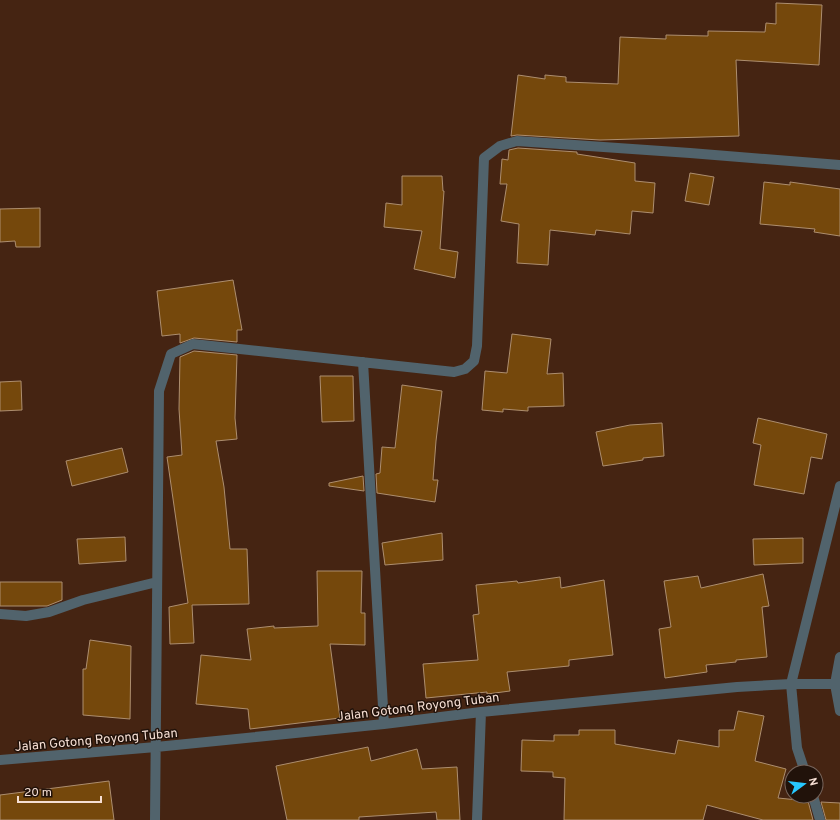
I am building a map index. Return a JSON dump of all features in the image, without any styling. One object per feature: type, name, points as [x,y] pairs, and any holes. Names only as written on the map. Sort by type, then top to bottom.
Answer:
[{"type":"street","points":[[155,820],[159,391],[171,354],[192,344],[454,372],[465,369],[474,361],[477,346],[484,158],[500,146],[517,141],[840,165]]},
{"type":"street","points":[[363,362],[384,724]]},
{"type":"street","points":[[802,764],[797,748],[791,684],[840,486]]},
{"type":"street","points":[[0,614],[26,616],[49,612],[83,600],[157,582]]},
{"type":"street","points":[[840,657],[838,684],[840,711]]},
{"type":"street","name":"Jalan Gotong Royong Tuban","points":[[0,760],[156,747],[384,724],[481,712],[737,687],[791,684],[838,684]]},
{"type":"street","points":[[477,820],[481,712]]},
{"type":"street","points":[[815,804],[820,820]]},
{"type":"building","points":[[776,3],[822,5],[819,65],[736,60],[739,136],[600,140],[517,135],[511,136],[518,75],[545,79],[545,75],[566,77],[566,82],[618,84],[620,37],[666,39],[666,35],[708,36],[708,31],[765,32],[766,23],[776,24]]},
{"type":"building","points":[[518,148],[577,152],[577,154],[635,163],[635,181],[655,183],[653,213],[632,211],[630,234],[596,230],[595,235],[550,230],[548,265],[517,263],[519,224],[501,221],[507,184],[500,184],[502,159],[508,160],[509,150]]},
{"type":"building","points":[[690,173],[714,177],[709,205],[685,201]]},
{"type":"building","points":[[402,176],[442,176],[444,191],[440,249],[458,252],[455,278],[414,269],[422,231],[384,227],[386,203],[402,205]]},
{"type":"building","points":[[764,182],[790,185],[790,182],[840,189],[840,236],[814,232],[815,229],[760,224]]},
{"type":"building","points":[[40,208],[40,247],[16,247],[15,241],[0,242],[0,209]]},
{"type":"building","points":[[233,280],[242,330],[237,330],[237,342],[194,338],[180,343],[180,334],[162,336],[157,291]]},
{"type":"building","points":[[512,334],[551,339],[547,374],[563,373],[564,406],[528,407],[528,411],[503,409],[503,412],[482,410],[485,371],[507,373]]},
{"type":"building","points":[[194,351],[237,355],[235,418],[237,439],[216,441],[224,487],[230,549],[247,549],[249,604],[192,605],[194,643],[170,644],[169,607],[188,603],[167,457],[182,455],[179,409],[180,357]]},
{"type":"building","points":[[320,376],[353,376],[354,421],[322,422]]},
{"type":"building","points":[[21,381],[22,410],[0,411],[0,382]]},
{"type":"building","points":[[402,385],[442,391],[433,480],[438,480],[435,502],[377,493],[376,474],[380,473],[382,447],[395,448]]},
{"type":"building","points":[[758,418],[827,434],[822,459],[811,457],[804,494],[754,485],[761,445],[753,443]]},
{"type":"building","points":[[662,423],[664,456],[643,458],[643,460],[603,466],[596,432],[630,425]]},
{"type":"building","points":[[122,448],[128,472],[72,486],[66,461]]},
{"type":"building","points":[[363,476],[364,491],[329,486],[329,483]]},
{"type":"building","points":[[442,533],[443,560],[385,565],[382,543]]},
{"type":"building","points":[[125,537],[126,561],[79,564],[77,539]]},
{"type":"building","points":[[803,538],[803,563],[754,565],[753,539]]},
{"type":"building","points":[[317,571],[362,571],[361,613],[365,613],[365,645],[330,644],[340,718],[250,729],[248,709],[196,704],[201,655],[251,660],[247,629],[274,626],[274,628],[318,626]]},
{"type":"building","points":[[763,574],[769,606],[762,607],[767,657],[706,665],[707,672],[665,678],[659,629],[671,627],[664,581],[698,576],[701,588]]},
{"type":"building","points":[[560,577],[561,588],[604,580],[613,655],[569,660],[569,666],[507,672],[510,691],[426,698],[423,664],[478,660],[473,615],[479,614],[476,585],[517,581],[518,583]]},
{"type":"building","points":[[0,582],[62,582],[62,600],[47,606],[0,606]]},
{"type":"building","points":[[90,640],[131,646],[130,719],[83,715],[83,669],[86,669]]},
{"type":"building","points":[[738,711],[764,716],[755,761],[784,768],[784,776],[778,798],[784,799],[784,804],[809,804],[813,820],[763,820],[707,805],[703,820],[564,820],[565,778],[553,777],[553,772],[521,771],[522,740],[554,741],[554,735],[579,735],[579,730],[615,730],[615,744],[675,754],[678,740],[719,747],[719,730],[734,730]]},
{"type":"building","points":[[368,747],[371,761],[417,749],[422,769],[457,767],[460,820],[437,820],[436,812],[359,817],[359,820],[287,820],[276,766]]},
{"type":"building","points":[[109,781],[114,820],[0,820],[0,795]]},
{"type":"building","points":[[824,802],[840,803],[840,820],[826,820],[822,804],[824,804]]}]
